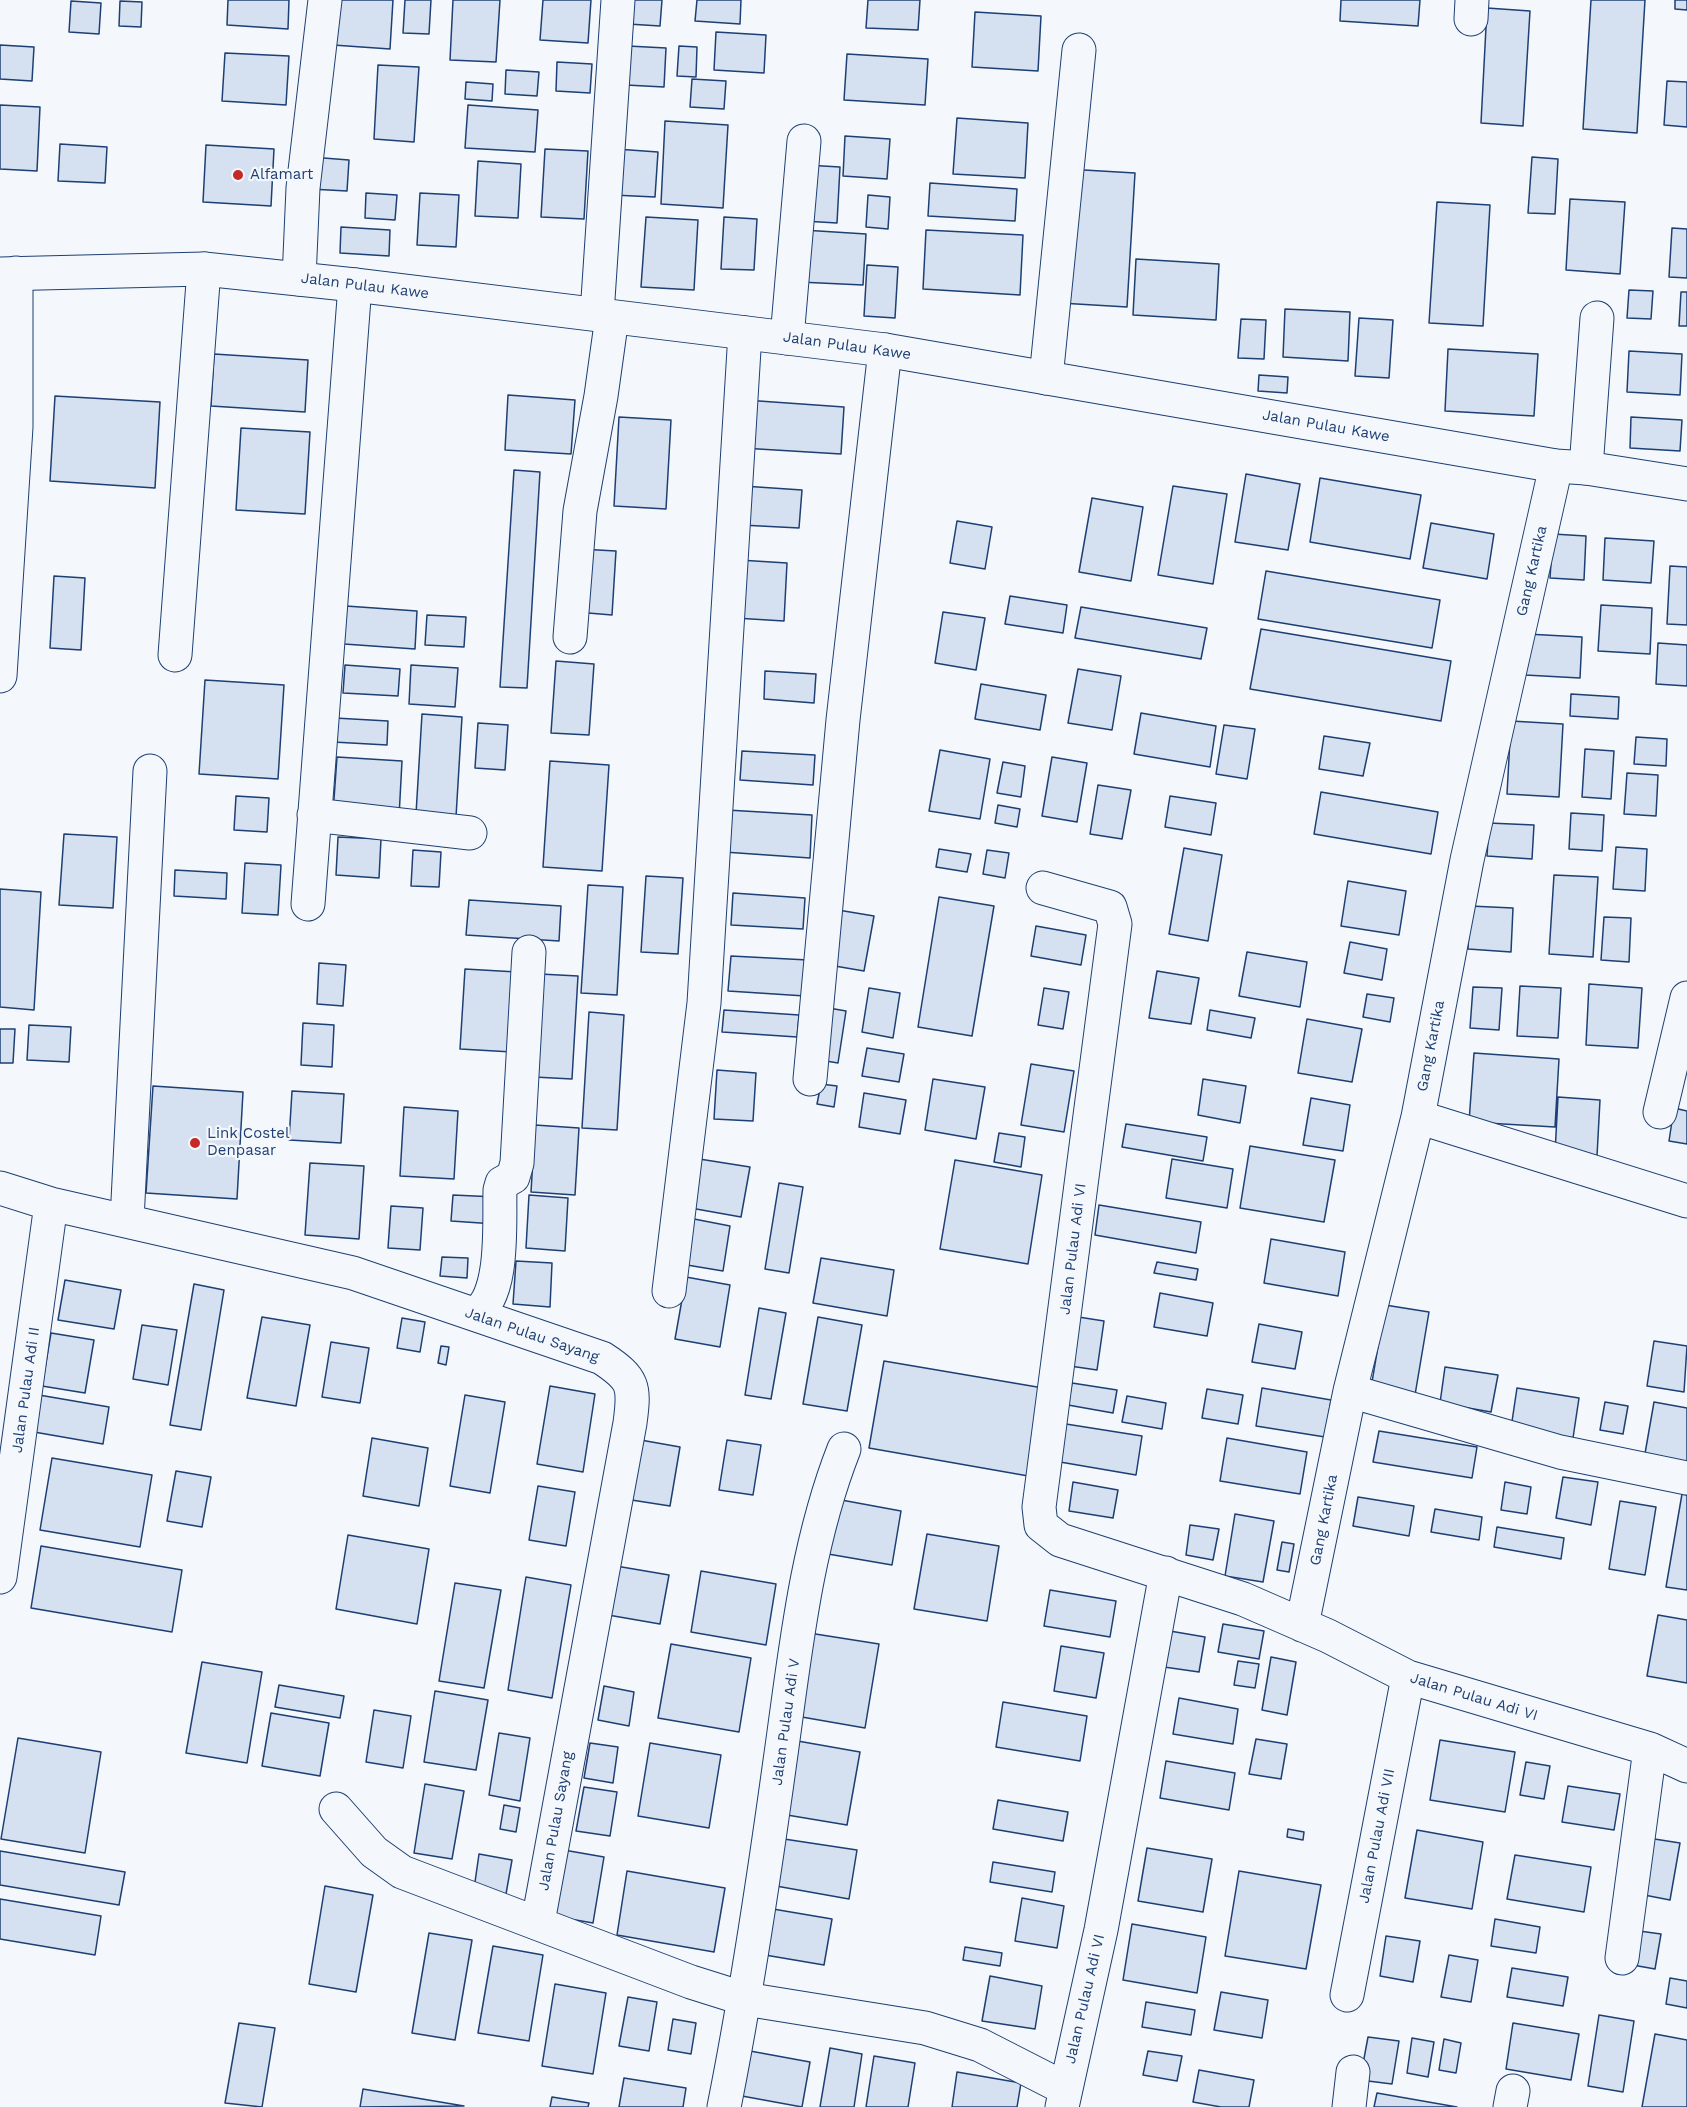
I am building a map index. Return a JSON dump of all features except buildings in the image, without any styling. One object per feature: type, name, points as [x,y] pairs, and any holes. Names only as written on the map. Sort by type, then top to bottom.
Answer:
[{"type":"street","points":[[299,279],[303,188],[325,0]]},
{"type":"street","points":[[570,637],[580,511],[602,396],[618,0]]},
{"type":"street","points":[[1046,378],[1079,50]]},
{"type":"street","points":[[787,338],[804,141]]},
{"type":"street","points":[[175,656],[204,269]]},
{"type":"street","name":"Jalan Pulau Kawe","points":[[8,274],[204,269],[355,285],[885,350],[1571,467],[1687,484]]},
{"type":"street","points":[[0,676],[16,426],[8,274]]},
{"type":"street","points":[[308,904],[355,285]]},
{"type":"street","name":"Gang Kartika","points":[[1302,1625],[1350,1391],[1418,1117],[1467,860],[1571,467],[1597,318]]},
{"type":"street","points":[[669,1291],[704,1003],[745,333]]},
{"type":"street","points":[[810,1078],[843,720],[885,350]]},
{"type":"street","points":[[127,1220],[150,771]]},
{"type":"street","points":[[314,815],[470,833]]},
{"type":"street","name":"Jalan Pulau Adi VI","points":[[1043,888],[1110,907],[1115,924],[1039,1517],[1041,1525],[1048,1533],[1060,1540],[1243,1599],[1408,1677],[1650,1749],[1687,1766]]},
{"type":"street","points":[[475,1314],[485,1306],[494,1286],[500,1190],[502,1183],[513,1177],[517,1163],[529,952]]},
{"type":"street","points":[[1660,1112],[1687,998]]},
{"type":"street","points":[[1418,1117],[1687,1201]]},
{"type":"street","name":"Jalan Pulau Sayang","points":[[0,1188],[51,1204],[353,1273],[602,1358],[625,1373],[634,1391],[538,1922]]},
{"type":"street","name":"Jalan Pulau Adi II","points":[[0,1577],[51,1204]]},
{"type":"street","points":[[1350,1391],[1560,1452],[1687,1478]]},
{"type":"street","name":"Jalan Pulau Adi V","points":[[724,2107],[745,1999],[806,1589],[824,1504],[844,1449]]},
{"type":"street","name":"Jalan Pulau Adi VI","points":[[1064,2098],[1101,1930],[1166,1573]]},
{"type":"street","name":"Jalan Pulau Adi VII","points":[[1347,1995],[1408,1677]]},
{"type":"street","points":[[1622,1958],[1650,1749]]},
{"type":"street","points":[[336,1809],[374,1852],[402,1872],[691,1982],[745,1999],[925,2028],[980,2045],[1064,2098]]},
{"type":"street","points":[[1349,2107],[1353,2072]]},
{"type":"place","name":"Alfamart","points":[[238,175]]},
{"type":"place","name":"Link Costel Denpasar","points":[[195,1143]]}]
